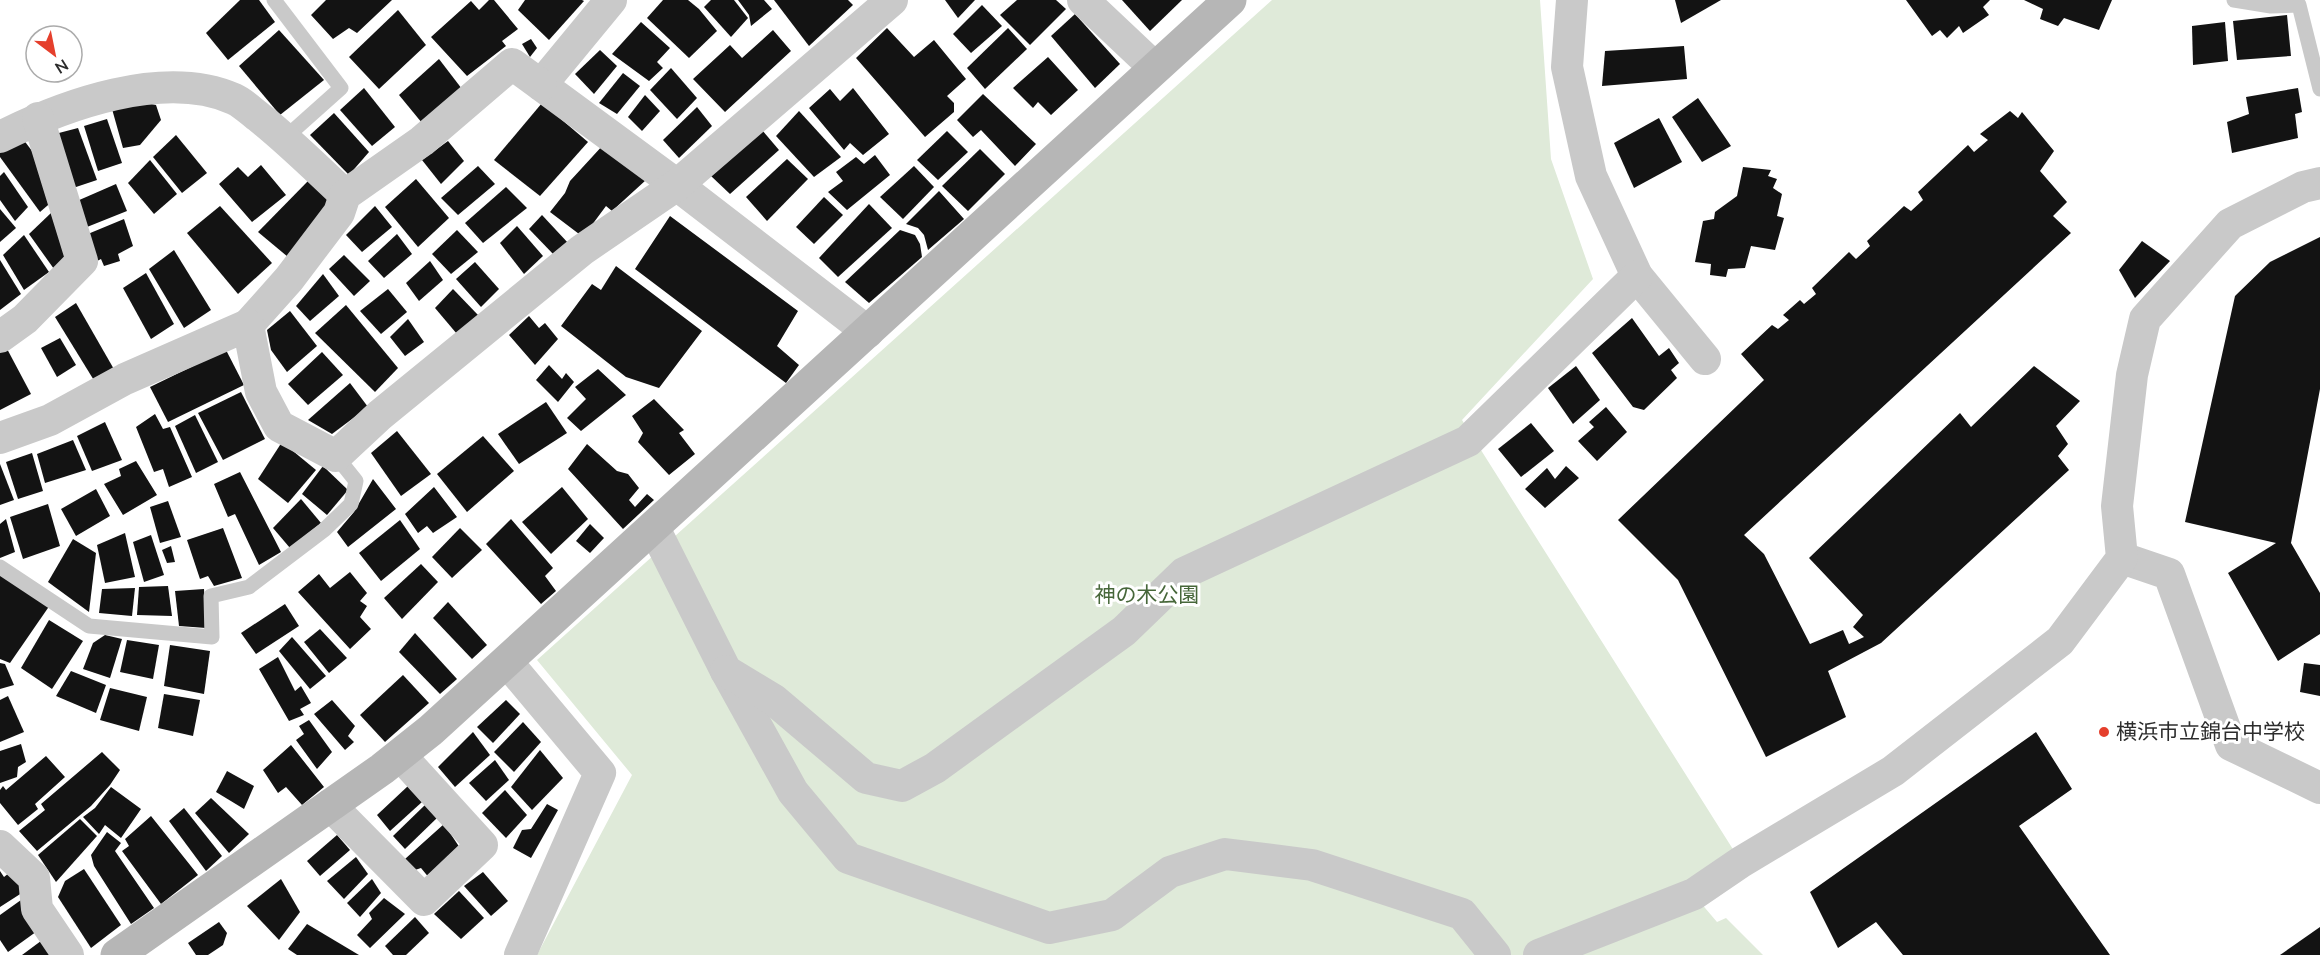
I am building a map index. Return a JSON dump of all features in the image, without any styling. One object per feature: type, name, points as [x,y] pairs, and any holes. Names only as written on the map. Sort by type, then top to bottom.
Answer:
[{"type":"street","points":[[541,85],[611,0]]},
{"type":"street","points":[[248,325],[261,392],[279,426],[336,456],[380,415],[582,249],[677,185],[891,0]]},
{"type":"street","points":[[1083,0],[1155,68]]},
{"type":"street","points":[[117,955],[400,755],[431,730],[1230,0]]},
{"type":"street","points":[[1572,0],[1567,67],[1591,176],[1637,276],[1705,359]]},
{"type":"street","points":[[0,438],[50,420],[125,380],[248,325],[289,279],[339,213],[345,195],[422,141],[512,64],[677,185],[868,332]]},
{"type":"street","points":[[0,137],[38,118],[99,99],[142,89],[194,88],[235,99],[285,138],[345,195]]},
{"type":"street","points":[[0,337],[25,320],[82,261],[38,118]]},
{"type":"street","points":[[1539,955],[1694,894],[1741,862],[1893,771],[2060,641],[2122,558],[2117,506],[2133,375],[2145,319],[2230,224],[2303,187],[2320,183]]},
{"type":"street","points":[[726,671],[774,700],[866,778],[902,786],[935,768],[1124,631],[1184,573],[1468,441],[1637,276]]},
{"type":"street","points":[[654,528],[726,671],[794,792],[848,858],[1049,928],[1112,915],[1170,872],[1225,854],[1312,865],[1462,914],[1495,955]]},
{"type":"street","points":[[2122,558],[2169,574],[2230,745],[2320,788]]},
{"type":"street","points":[[507,662],[600,773],[520,955]]},
{"type":"street","points":[[330,805],[424,900],[482,845],[400,755]]},
{"type":"street","points":[[1,845],[34,878],[37,909],[68,955]]},
{"type":"lane","points":[[274,0],[288,22],[341,88],[285,138]]},
{"type":"lane","points":[[2234,0],[2271,6],[2299,5],[2320,89]]},
{"type":"lane","points":[[0,567],[89,626],[212,637],[211,596],[249,587],[324,530],[351,504],[356,481],[336,456]]},
{"type":"green space","name":"神の木公園","points":[[1272,0],[1540,0],[1551,159],[1593,279],[1462,420],[1741,862],[1694,895],[1717,922],[1726,918],[1763,955],[537,955],[632,775],[537,660]]},
{"type":"building","points":[[240,0],[259,0],[275,22],[228,60],[206,33]]},
{"type":"building","points":[[326,0],[392,0],[357,33],[349,28],[333,39],[311,15]]},
{"type":"building","points":[[489,0],[494,0],[518,29],[502,41],[506,46],[467,76],[431,37],[471,1],[479,10]]},
{"type":"building","points":[[525,0],[584,1],[549,40],[518,10]]},
{"type":"building","points":[[663,0],[688,0],[699,9],[717,31],[689,58],[647,18]]},
{"type":"building","points":[[711,0],[734,0],[748,18],[731,37],[704,7]]},
{"type":"building","points":[[738,0],[764,0],[772,9],[751,26],[749,15]]},
{"type":"building","points":[[774,0],[848,0],[853,5],[809,46]]},
{"type":"building","points":[[945,0],[975,0],[958,18]]},
{"type":"building","points":[[1017,0],[1056,0],[1066,9],[1030,45],[1000,15]]},
{"type":"building","points":[[1122,0],[1182,0],[1150,31]]},
{"type":"building","points":[[1675,0],[1721,0],[1681,23]]},
{"type":"building","points":[[1906,0],[1990,0],[1983,7],[1989,15],[1963,33],[1959,26],[1947,38],[1940,30],[1932,36]]},
{"type":"building","points":[[2024,0],[2112,0],[2099,30],[2064,18],[2058,26],[2040,19],[2043,9]]},
{"type":"building","points":[[982,5],[1002,26],[971,53],[953,34]]},
{"type":"building","points":[[398,10],[426,45],[379,89],[349,57]]},
{"type":"building","points":[[1075,14],[1120,64],[1095,88],[1051,36]]},
{"type":"building","points":[[2287,15],[2291,56],[2237,60],[2233,21]]},
{"type":"building","points":[[641,22],[670,48],[657,62],[663,68],[649,81],[612,54]]},
{"type":"building","points":[[2225,22],[2228,61],[2193,65],[2192,26]]},
{"type":"building","points":[[887,28],[914,57],[934,40],[966,79],[947,96],[954,103],[954,112],[925,137],[856,58]]},
{"type":"building","points":[[1008,28],[1027,49],[985,89],[967,68]]},
{"type":"building","points":[[279,30],[324,80],[280,115],[239,66]]},
{"type":"building","points":[[773,30],[791,51],[725,112],[693,79],[730,45],[742,58]]},
{"type":"building","points":[[531,39],[537,48],[530,57],[522,44]]},
{"type":"building","points":[[1684,46],[1687,79],[1602,86],[1605,51]]},
{"type":"building","points":[[600,50],[617,66],[594,94],[575,74]]},
{"type":"building","points":[[1048,57],[1078,90],[1051,115],[1038,102],[1033,108],[1013,88]]},
{"type":"building","points":[[439,59],[462,89],[422,123],[399,95]]},
{"type":"building","points":[[671,68],[697,98],[677,119],[650,90]]},
{"type":"building","points":[[623,73],[640,86],[617,114],[599,103]]},
{"type":"building","points":[[364,88],[395,127],[372,146],[340,110]]},
{"type":"building","points":[[853,88],[889,134],[863,155],[850,143],[844,150],[809,108],[830,89],[840,101]]},
{"type":"building","points":[[2298,88],[2302,112],[2295,114],[2298,138],[2232,153],[2227,122],[2249,114],[2246,97]]},
{"type":"building","points":[[983,94],[1036,144],[1015,166],[981,130],[973,137],[957,120]]},
{"type":"building","points":[[645,95],[660,111],[642,131],[628,117]]},
{"type":"building","points":[[1698,98],[1731,146],[1702,162],[1672,117]]},
{"type":"building","points":[[147,103],[156,105],[161,120],[140,145],[123,148],[112,109]]},
{"type":"building","points":[[542,103],[588,142],[540,196],[494,160]]},
{"type":"building","points":[[697,107],[712,126],[679,158],[663,140]]},
{"type":"building","points":[[799,111],[841,157],[814,177],[776,136]]},
{"type":"building","points":[[2010,111],[2018,118],[2022,112],[2054,151],[2040,171],[2067,202],[2053,216],[2071,233],[1744,535],[1764,554],[1810,644],[1843,630],[1849,644],[1864,637],[1853,627],[1863,615],[1809,558],[1960,413],[1971,427],[2034,366],[2080,401],[2056,426],[2068,444],[2058,456],[2069,470],[1881,643],[1828,671],[1846,717],[1766,757],[1678,580],[1618,520],[1764,380],[1741,354],[1772,325],[1778,329],[1789,320],[1783,315],[1800,300],[1804,304],[1816,294],[1812,288],[1849,252],[1856,259],[1870,246],[1867,241],[1904,206],[1911,211],[1923,200],[1918,192],[1968,145],[1974,152],[1988,140],[1980,134]]},
{"type":"building","points":[[334,113],[369,152],[349,175],[310,135]]},
{"type":"building","points":[[1659,118],[1682,162],[1634,188],[1614,143]]},
{"type":"building","points":[[107,119],[122,163],[98,171],[84,126]]},
{"type":"building","points":[[78,128],[97,180],[73,188],[55,134]]},
{"type":"building","points":[[762,130],[779,150],[730,194],[711,176]]},
{"type":"building","points":[[947,131],[968,152],[938,180],[917,160]]},
{"type":"building","points":[[20,135],[47,171],[55,199],[40,212],[0,157],[0,150]]},
{"type":"building","points":[[176,135],[207,173],[182,193],[153,157]]},
{"type":"building","points":[[448,141],[464,161],[441,184],[422,160]]},
{"type":"building","points":[[604,144],[646,180],[612,211],[606,206],[583,237],[550,212],[565,193],[570,181]]},
{"type":"building","points":[[980,149],[1005,174],[968,211],[942,186]]},
{"type":"building","points":[[875,155],[890,175],[847,210],[828,192],[843,181],[836,172],[856,157],[864,164]]},
{"type":"building","points":[[787,159],[808,179],[767,221],[746,197]]},
{"type":"building","points":[[150,160],[177,194],[154,214],[128,183]]},
{"type":"building","points":[[261,165],[286,195],[252,222],[219,184],[238,167],[248,177]]},
{"type":"building","points":[[478,166],[495,184],[458,215],[441,198]]},
{"type":"building","points":[[914,166],[934,187],[903,219],[880,197]]},
{"type":"building","points":[[1743,167],[1771,170],[1768,176],[1777,179],[1773,188],[1782,194],[1777,216],[1784,218],[1775,250],[1751,246],[1745,268],[1728,269],[1726,277],[1710,275],[1711,264],[1695,262],[1703,221],[1714,219],[1715,212],[1737,196]]},
{"type":"building","points":[[4,172],[28,207],[15,221],[0,200],[0,176]]},
{"type":"building","points":[[416,179],[449,218],[418,247],[385,207]]},
{"type":"building","points":[[308,181],[329,199],[327,212],[288,257],[258,232]]},
{"type":"building","points":[[116,184],[127,211],[87,227],[77,201]]},
{"type":"building","points":[[506,187],[527,208],[483,243],[465,223]]},
{"type":"building","points":[[939,191],[964,219],[928,250],[924,235],[918,228],[906,224]]},
{"type":"building","points":[[824,197],[843,215],[814,244],[796,227]]},
{"type":"building","points":[[869,204],[892,228],[838,277],[819,258]]},
{"type":"building","points":[[220,206],[272,263],[238,294],[187,233]]},
{"type":"building","points":[[375,206],[392,227],[362,252],[346,235]]},
{"type":"building","points":[[0,209],[16,228],[0,242]]},
{"type":"building","points":[[51,213],[70,256],[54,269],[29,234]]},
{"type":"building","points":[[542,215],[569,244],[555,256],[529,229]]},
{"type":"building","points":[[670,216],[798,311],[777,346],[799,365],[786,383],[635,269]]},
{"type":"building","points":[[124,219],[133,246],[118,254],[120,261],[104,266],[101,259],[95,262],[83,236]]},
{"type":"building","points":[[517,226],[543,256],[524,274],[500,243]]},
{"type":"building","points":[[457,230],[478,252],[451,274],[432,254]]},
{"type":"building","points":[[900,230],[915,235],[920,244],[922,257],[869,303],[845,282]]},
{"type":"building","points":[[397,234],[412,254],[384,278],[368,261]]},
{"type":"building","points":[[24,235],[49,272],[24,290],[3,255]]},
{"type":"building","points":[[2320,237],[2320,389],[2291,543],[2320,593],[2320,634],[2278,661],[2228,573],[2276,543],[2185,522],[2235,296],[2270,262]]},
{"type":"building","points":[[2142,241],[2170,261],[2135,298],[2119,270]]},
{"type":"building","points":[[174,250],[211,310],[184,328],[149,269]]},
{"type":"building","points":[[344,255],[370,281],[354,296],[329,269]]},
{"type":"building","points":[[0,260],[21,294],[0,310]]},
{"type":"building","points":[[430,261],[443,280],[419,301],[406,283]]},
{"type":"building","points":[[475,262],[499,289],[481,307],[456,279]]},
{"type":"building","points":[[616,266],[702,331],[659,388],[626,377],[561,326],[592,284],[601,290]]},
{"type":"building","points":[[146,273],[174,324],[151,339],[123,288]]},
{"type":"building","points":[[323,274],[339,296],[310,321],[296,306]]},
{"type":"building","points":[[388,289],[407,312],[381,334],[360,311]]},
{"type":"building","points":[[453,289],[478,315],[457,334],[435,308]]},
{"type":"building","points":[[76,303],[115,371],[95,382],[55,317]]},
{"type":"building","points":[[346,305],[398,368],[375,392],[315,333]]},
{"type":"building","points":[[290,311],[317,346],[287,372],[271,350],[267,330]]},
{"type":"building","points":[[529,316],[539,328],[545,323],[558,339],[535,365],[509,335]]},
{"type":"building","points":[[1632,318],[1659,356],[1669,348],[1679,363],[1671,370],[1677,378],[1644,410],[1633,407],[1592,353]]},
{"type":"building","points":[[408,319],[424,342],[405,356],[390,337]]},
{"type":"building","points":[[60,338],[76,365],[57,377],[41,348]]},
{"type":"building","points":[[5,345],[31,394],[0,410],[0,348]]},
{"type":"building","points":[[226,350],[244,385],[168,422],[150,387]]},
{"type":"building","points":[[322,352],[343,375],[308,405],[288,384]]},
{"type":"building","points":[[549,365],[562,379],[566,373],[574,382],[558,402],[536,380]]},
{"type":"building","points":[[1576,366],[1600,400],[1573,424],[1548,388]]},
{"type":"building","points":[[598,369],[626,395],[581,431],[567,418],[586,399],[575,387]]},
{"type":"building","points":[[350,383],[368,407],[332,434],[308,420]]},
{"type":"building","points":[[241,392],[265,439],[223,460],[198,413]]},
{"type":"building","points":[[654,399],[684,430],[679,433],[695,454],[669,475],[638,442],[643,433],[632,416]]},
{"type":"building","points":[[546,402],[567,433],[519,464],[498,434]]},
{"type":"building","points":[[1606,407],[1627,432],[1597,461],[1578,441],[1594,427],[1589,422]]},
{"type":"building","points":[[155,414],[163,429],[170,427],[192,477],[169,487],[163,469],[154,472],[136,427]]},
{"type":"building","points":[[195,415],[218,462],[196,473],[175,426]]},
{"type":"building","points":[[105,422],[122,460],[92,471],[77,436]]},
{"type":"building","points":[[1531,423],[1554,451],[1521,477],[1498,449]]},
{"type":"building","points":[[397,431],[431,474],[401,496],[371,453]]},
{"type":"building","points":[[483,436],[514,471],[467,512],[437,474]]},
{"type":"building","points":[[73,440],[86,470],[45,483],[37,454]]},
{"type":"building","points":[[282,442],[316,470],[288,503],[258,479]]},
{"type":"building","points":[[587,444],[617,471],[628,474],[639,488],[629,500],[635,507],[647,494],[654,500],[623,529],[568,469]]},
{"type":"building","points":[[32,453],[43,491],[18,499],[6,462]]},
{"type":"building","points":[[136,461],[157,495],[123,515],[104,484],[121,476],[119,469]]},
{"type":"building","points":[[0,464],[14,500],[0,505]]},
{"type":"building","points":[[323,466],[348,490],[327,515],[302,494]]},
{"type":"building","points":[[1566,466],[1579,478],[1545,508],[1525,489],[1547,468],[1555,479]]},
{"type":"building","points":[[240,472],[281,552],[259,565],[235,514],[228,517],[214,484]]},
{"type":"building","points":[[373,479],[396,509],[348,547],[337,532],[354,512]]},
{"type":"building","points":[[434,487],[457,517],[433,533],[427,526],[418,533],[405,514]]},
{"type":"building","points":[[562,487],[588,519],[551,554],[522,522]]},
{"type":"building","points":[[96,489],[110,516],[76,536],[61,509]]},
{"type":"building","points":[[301,499],[321,523],[290,548],[273,528]]},
{"type":"building","points":[[168,501],[181,537],[160,543],[150,507]]},
{"type":"building","points":[[48,504],[60,546],[23,559],[10,517]]},
{"type":"building","points":[[6,519],[15,552],[0,558],[0,524]]},
{"type":"building","points":[[511,519],[553,568],[545,576],[556,591],[541,604],[486,544]]},
{"type":"building","points":[[400,520],[420,549],[381,581],[359,553]]},
{"type":"building","points":[[590,524],[604,538],[590,553],[576,541]]},
{"type":"building","points":[[223,528],[242,578],[214,586],[208,576],[200,579],[187,540]]},
{"type":"building","points":[[460,528],[482,550],[452,578],[432,557]]},
{"type":"building","points":[[125,533],[135,577],[105,583],[97,545]]},
{"type":"building","points":[[151,535],[164,575],[144,582],[133,542]]},
{"type":"building","points":[[73,539],[96,553],[89,612],[48,582]]},
{"type":"building","points":[[171,546],[175,562],[167,563],[162,550]]},
{"type":"building","points":[[421,564],[438,582],[402,619],[384,598]]},
{"type":"building","points":[[350,572],[367,593],[360,601],[367,606],[360,617],[371,629],[350,649],[298,592],[319,574],[330,588]]},
{"type":"building","points":[[0,575],[50,605],[10,663],[0,659]]},
{"type":"building","points":[[168,586],[172,616],[137,615],[139,587]]},
{"type":"building","points":[[135,588],[132,616],[99,613],[102,589]]},
{"type":"building","points":[[204,589],[206,628],[179,626],[175,591]]},
{"type":"building","points":[[448,602],[487,645],[472,659],[433,618]]},
{"type":"building","points":[[285,604],[299,626],[256,654],[241,633]]},
{"type":"building","points":[[49,620],[83,641],[52,689],[21,668]]},
{"type":"building","points":[[320,629],[347,658],[329,673],[304,642]]},
{"type":"building","points":[[415,633],[457,679],[440,694],[399,652]]},
{"type":"building","points":[[105,635],[122,639],[110,678],[83,669],[93,643]]},
{"type":"building","points":[[292,637],[326,676],[310,689],[279,651]]},
{"type":"building","points":[[127,640],[159,645],[153,679],[120,672]]},
{"type":"building","points":[[170,645],[210,651],[204,694],[164,686]]},
{"type":"building","points":[[278,657],[295,691],[301,686],[311,703],[300,709],[304,715],[289,721],[259,669]]},
{"type":"building","points":[[0,663],[5,664],[14,685],[0,689]]},
{"type":"building","points":[[2304,663],[2320,665],[2320,696],[2300,692]]},
{"type":"building","points":[[71,671],[106,685],[96,713],[56,696]]},
{"type":"building","points":[[403,675],[429,703],[385,742],[360,715]]},
{"type":"building","points":[[110,688],[147,697],[139,731],[100,720]]},
{"type":"building","points":[[164,694],[200,700],[193,736],[158,728]]},
{"type":"building","points":[[8,696],[24,732],[0,742],[0,700]]},
{"type":"building","points":[[332,700],[355,726],[348,736],[354,742],[345,750],[314,714]]},
{"type":"building","points":[[506,700],[520,714],[493,743],[477,727]]},
{"type":"building","points":[[309,720],[332,752],[317,769],[296,740],[304,734],[299,726]]},
{"type":"building","points":[[523,722],[541,742],[514,772],[494,752]]},
{"type":"building","points":[[473,732],[490,755],[455,787],[438,767]]},
{"type":"building","points":[[2036,732],[2072,789],[2019,826],[2110,955],[1903,955],[1876,922],[1838,948],[1810,892]]},
{"type":"building","points":[[21,744],[26,762],[18,767],[17,777],[0,783],[0,751]]},
{"type":"building","points":[[291,745],[324,787],[302,805],[286,787],[278,793],[263,770]]},
{"type":"building","points":[[540,750],[563,778],[532,810],[511,787]]},
{"type":"building","points":[[102,752],[120,770],[91,806],[37,851],[19,831],[45,810],[41,804]]},
{"type":"building","points":[[46,756],[65,777],[35,804],[38,809],[18,825],[0,803],[0,790],[3,786],[6,790]]},
{"type":"building","points":[[495,760],[509,780],[486,801],[469,783]]},
{"type":"building","points":[[227,771],[254,786],[244,809],[216,792]]},
{"type":"building","points":[[408,786],[422,802],[390,831],[377,815]]},
{"type":"building","points":[[111,787],[141,809],[121,838],[105,825],[99,834],[83,817],[95,808]]},
{"type":"building","points":[[505,790],[527,815],[506,838],[482,813]]},
{"type":"building","points":[[211,798],[249,834],[229,853],[195,813]]},
{"type":"building","points":[[426,804],[439,816],[405,849],[393,836]]},
{"type":"building","points":[[547,804],[558,810],[531,858],[513,848],[522,830],[531,829]]},
{"type":"building","points":[[184,808],[222,856],[206,871],[169,821]]},
{"type":"building","points":[[151,816],[198,875],[161,904],[122,851],[129,846],[125,839]]},
{"type":"building","points":[[80,819],[97,836],[56,882],[38,855]]},
{"type":"building","points":[[444,824],[460,848],[430,879],[421,868],[415,870],[405,859]]},
{"type":"building","points":[[107,832],[121,843],[115,851],[154,908],[131,924],[94,866],[91,855]]},
{"type":"building","points":[[337,835],[350,850],[320,876],[307,861]]},
{"type":"building","points":[[356,857],[368,874],[344,899],[327,881]]},
{"type":"building","points":[[14,869],[28,889],[0,907],[0,871],[4,877]]},
{"type":"building","points":[[84,869],[121,925],[91,948],[58,897],[65,881]]},
{"type":"building","points":[[483,872],[508,901],[491,916],[464,886]]},
{"type":"building","points":[[281,879],[300,912],[279,940],[247,906]]},
{"type":"building","points":[[372,879],[381,893],[360,917],[347,903]]},
{"type":"building","points":[[459,891],[484,918],[461,939],[434,914]]},
{"type":"building","points":[[384,898],[405,914],[370,948],[357,935],[372,919],[369,913]]},
{"type":"building","points":[[21,900],[40,929],[8,952],[0,940],[0,915]]},
{"type":"building","points":[[415,917],[429,933],[406,955],[393,955],[385,946]]},
{"type":"building","points":[[219,922],[227,933],[223,945],[208,955],[196,955],[188,943]]},
{"type":"building","points":[[307,924],[359,955],[297,955],[288,949]]},
{"type":"building","points":[[2320,927],[2320,955],[2280,955]]},
{"type":"building","points":[[45,938],[57,955],[22,955]]},
{"type":"place","name":"横浜市立錦台中学校","points":[[2104,732]]}]
